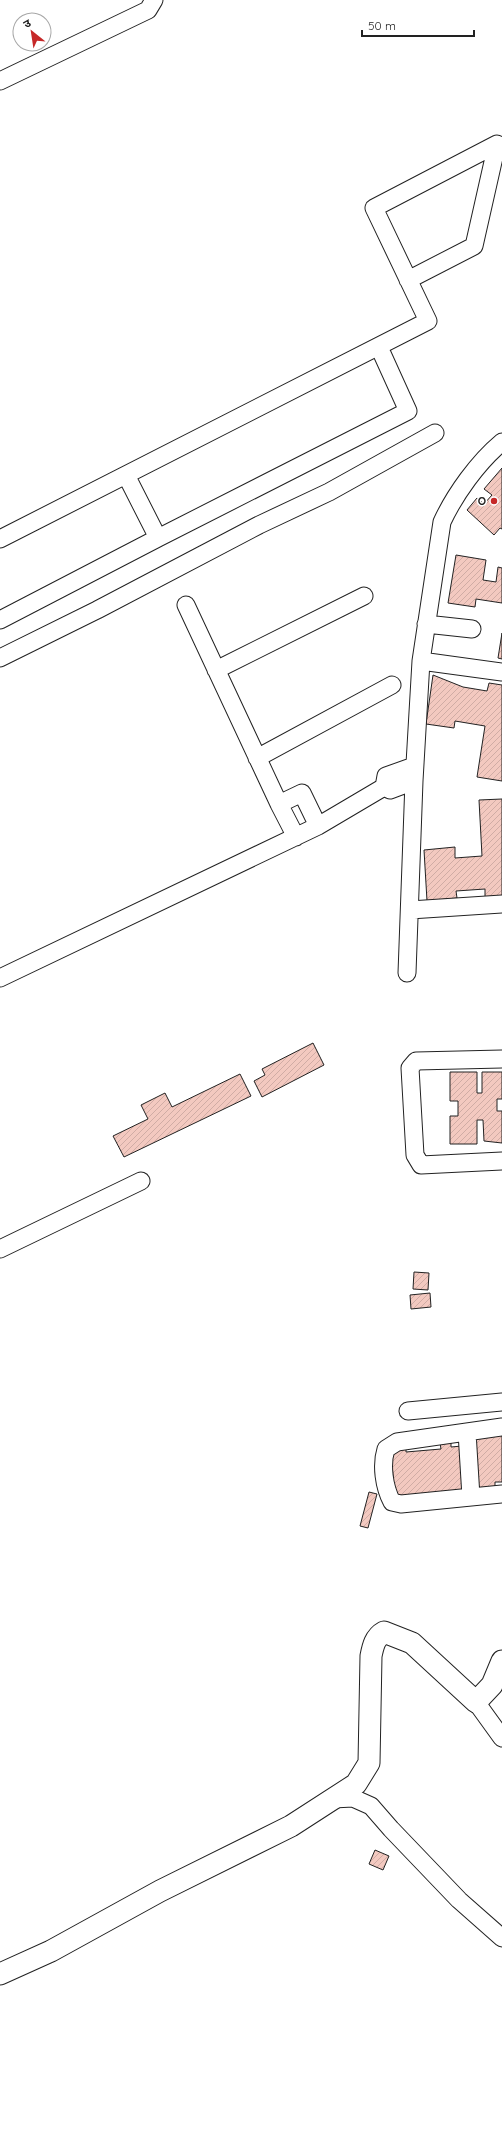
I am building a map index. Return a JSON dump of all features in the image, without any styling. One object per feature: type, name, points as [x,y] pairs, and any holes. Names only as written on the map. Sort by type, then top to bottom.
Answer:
[{"type":"main road","points":[[0,1974],[51,1951],[160,1891],[292,1826],[356,1784],[369,1763],[371,1656],[374,1643],[380,1634],[384,1632],[412,1643],[476,1702],[492,1685],[502,1661]]},
{"type":"street","points":[[0,81],[148,10],[154,0]]},
{"type":"street","points":[[0,539],[428,322],[408,280],[374,208],[497,144],[474,246],[408,280]]},
{"type":"street","points":[[0,620],[408,411],[378,347]]},
{"type":"street","points":[[0,658],[98,610],[259,525],[329,492],[435,433]]},
{"type":"street","points":[[407,973],[414,774],[421,661],[442,522],[448,510],[476,470],[502,442]]},
{"type":"street","points":[[126,475],[158,538]]},
{"type":"street","points":[[216,670],[364,596]]},
{"type":"street","points":[[186,606],[257,758],[296,837]]},
{"type":"street","points":[[426,624],[472,629]]},
{"type":"street","points":[[421,661],[502,672]]},
{"type":"street","points":[[257,758],[392,685]]},
{"type":"street","points":[[0,978],[318,826],[384,787],[386,776],[414,774]]},
{"type":"street","points":[[279,804],[302,793],[318,826]]},
{"type":"street","points":[[410,910],[502,904]]},
{"type":"street","points":[[502,1059],[416,1062],[410,1068],[415,1155],[417,1161],[421,1165],[502,1161]]},
{"type":"street","points":[[0,1249],[141,1181]]},
{"type":"street","points":[[408,1411],[502,1402]]},
{"type":"street","points":[[502,1427],[397,1442],[386,1449],[383,1458],[387,1493],[392,1502],[401,1504],[502,1494]]},
{"type":"street","points":[[468,1432],[471,1497]]},
{"type":"street","points":[[476,1702],[502,1738]]},
{"type":"street","points":[[333,1799],[353,1798],[371,1806],[400,1839],[459,1900],[502,1938]]},
{"type":"building","name":"O","points":[[502,468],[502,529],[500,528],[494,535],[467,510],[477,498],[484,504],[492,495],[484,489]]},
{"type":"building","points":[[456,555],[486,560],[483,580],[496,582],[498,567],[502,568],[502,603],[476,599],[475,607],[448,603]]},
{"type":"building","points":[[502,633],[502,659],[498,658]]},
{"type":"building","points":[[433,675],[463,687],[487,691],[489,683],[502,685],[502,781],[477,777],[485,726],[455,721],[454,728],[426,724]]},
{"type":"building","points":[[502,799],[502,897],[485,898],[485,889],[456,891],[457,898],[427,901],[424,850],[455,847],[455,858],[482,856],[479,800]]},
{"type":"building","points":[[313,1043],[324,1065],[262,1097],[254,1081],[265,1075],[262,1069]]},
{"type":"building","points":[[450,1072],[477,1072],[477,1093],[482,1093],[482,1072],[502,1072],[502,1099],[497,1099],[497,1111],[502,1111],[502,1143],[484,1141],[483,1120],[477,1120],[477,1144],[450,1144],[450,1116],[458,1116],[458,1101],[450,1101]]},
{"type":"building","points":[[240,1074],[251,1096],[124,1157],[113,1136],[148,1119],[141,1105],[165,1093],[172,1107]]},
{"type":"building","points":[[414,1272],[429,1273],[428,1290],[413,1289]]},
{"type":"building","points":[[430,1293],[431,1307],[411,1309],[410,1295]]},
{"type":"building","points":[[502,1435],[502,1482],[495,1482],[495,1487],[476,1489],[471,1439]]},
{"type":"building","points":[[451,1442],[451,1447],[462,1446],[465,1490],[395,1501],[391,1451],[406,1446],[406,1452],[441,1449],[440,1443]]},
{"type":"building","points":[[369,1492],[377,1494],[368,1528],[360,1526]]},
{"type":"building","points":[[375,1850],[389,1856],[383,1870],[369,1864]]},
{"type":"place","name":"O","points":[[494,501]]}]
